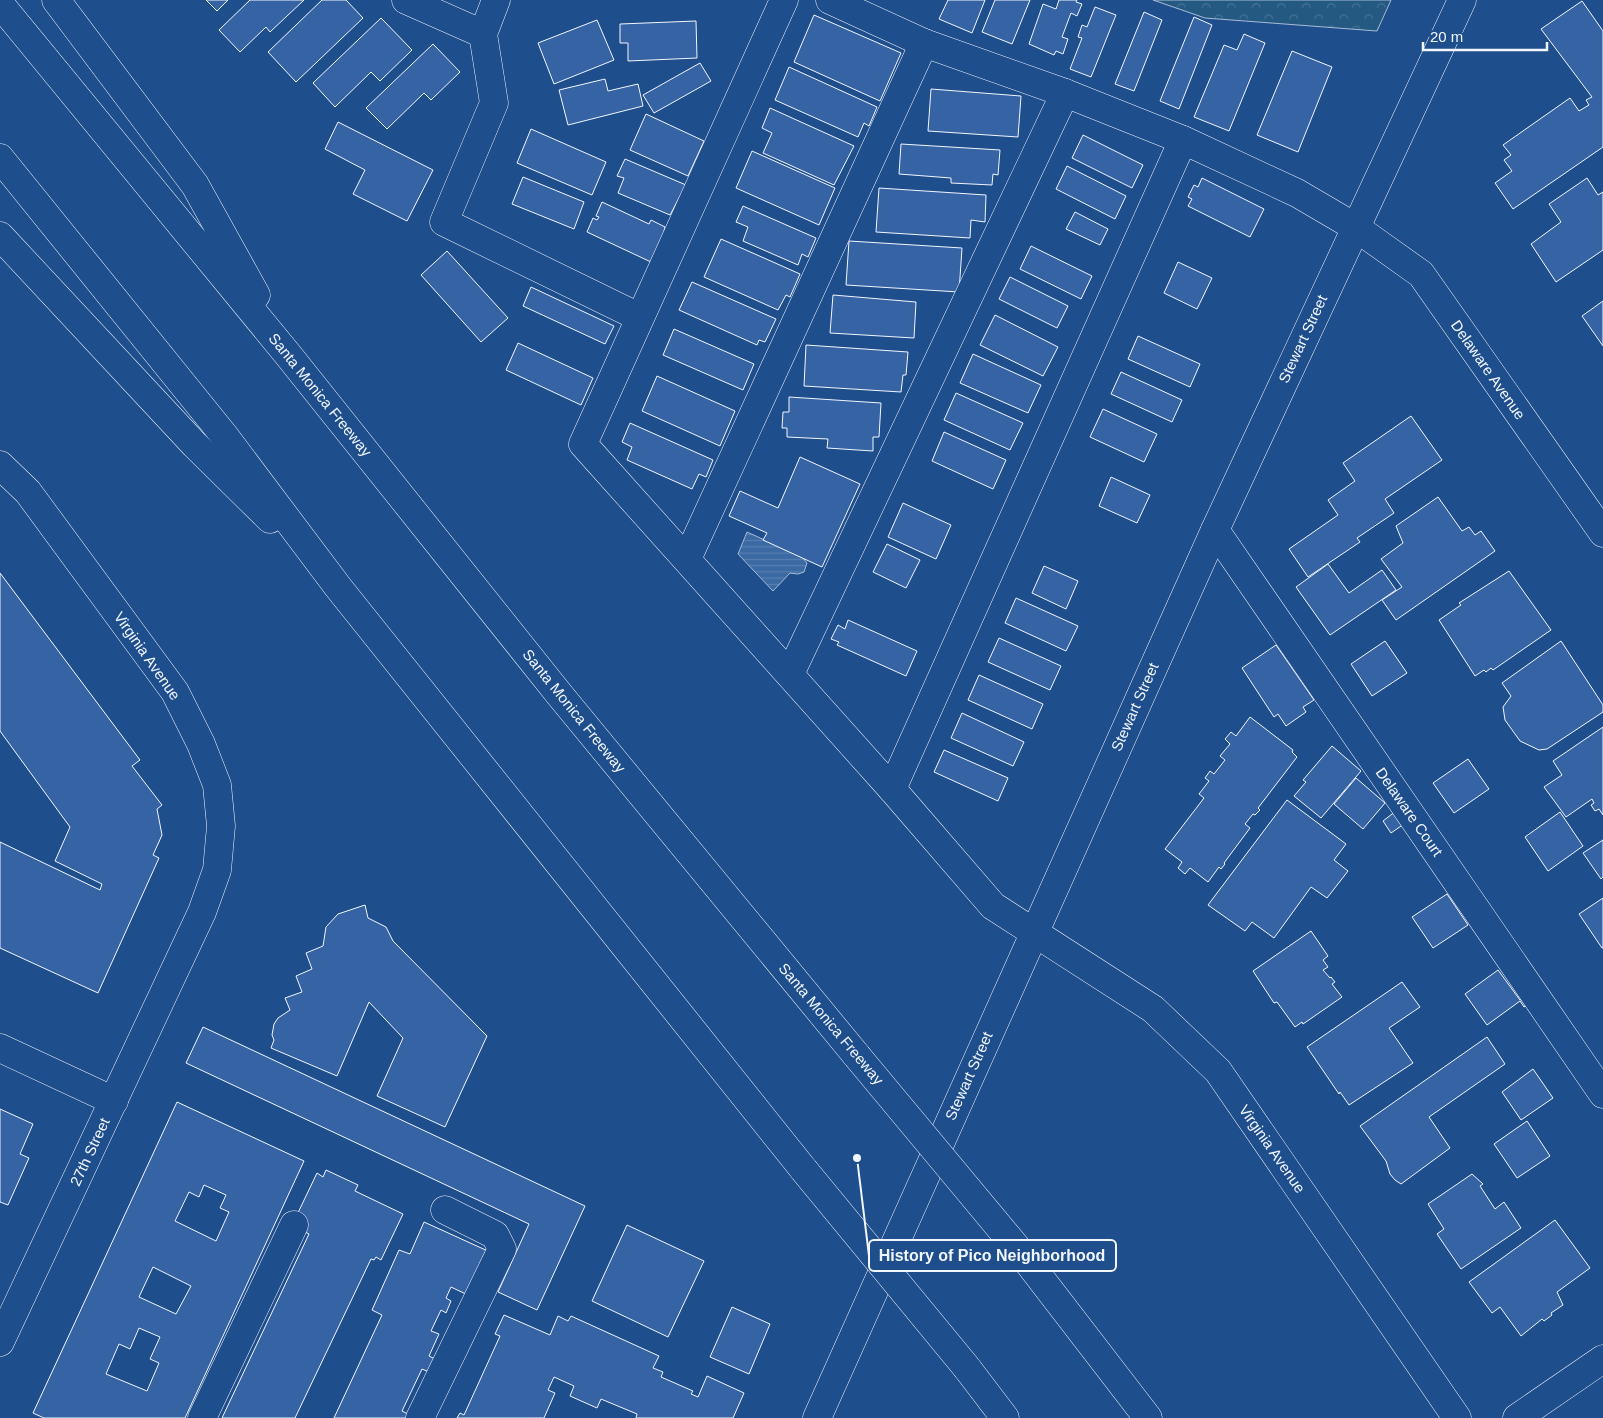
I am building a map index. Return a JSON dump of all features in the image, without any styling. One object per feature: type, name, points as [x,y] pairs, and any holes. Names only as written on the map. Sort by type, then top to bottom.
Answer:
[{"type":"main road","points":[[56,0],[195,185],[289,356]]},
{"type":"main road","points":[[406,0],[483,34]]},
{"type":"main road","points":[[496,0],[483,34],[494,103],[444,222],[639,317],[784,0]]},
{"type":"main road","name":"Delaware Avenue","points":[[830,0],[924,43],[1065,93],[1182,140],[1297,193],[1354,227],[1420,274],[1603,533]]},
{"type":"main road","name":"Stewart Street","points":[[817,1418],[1033,931],[1215,530],[1354,227],[1462,0]]},
{"type":"main road","name":"Santa Monica Freeway","points":[[0,4],[289,356],[559,694],[1021,1253],[1148,1418]]},
{"type":"main road","points":[[686,559],[924,43]]},
{"type":"main road","points":[[790,674],[1065,93]]},
{"type":"main road","points":[[892,789],[1182,140]]},
{"type":"main road","points":[[0,158],[224,434],[338,587],[804,1170],[967,1368],[1005,1418]]},
{"type":"main road","points":[[0,236],[195,445],[338,587]]},
{"type":"main road","name":"Virginia Avenue","points":[[639,317],[583,444],[790,674],[993,906],[1153,1009],[1218,1071],[1458,1418]]},
{"type":"main road","name":"Virginia Avenue","points":[[0,465],[28,492],[176,692],[201,744],[216,785],[221,826],[217,870],[202,912],[180,961]]},
{"type":"main road","name":"Delaware Court","points":[[1215,530],[1603,1094]]},
{"type":"main road","name":"27th Street","points":[[0,1342],[180,961]]},
{"type":"main road","points":[[0,1048],[114,1101]]},
{"type":"main road","points":[[420,1418],[502,1249],[495,1235],[445,1210]]},
{"type":"main road","points":[[202,1418],[294,1225]]},
{"type":"main road","points":[[1517,1418],[1603,1359]]},
{"type":"green space","points":[[1153,0],[1391,0],[1377,31],[1205,18]]},
{"type":"shaded area","points":[[747,532],[802,557],[807,563],[804,572],[798,574],[790,573],[773,591],[738,554]]},
{"type":"building","points":[[206,0],[228,0],[217,11]]},
{"type":"building","points":[[250,0],[304,0],[270,32],[266,27],[240,52],[219,30]]},
{"type":"building","points":[[322,0],[346,0],[363,18],[296,82],[268,52]]},
{"type":"building","points":[[948,0],[985,0],[972,33],[939,19]]},
{"type":"building","points":[[995,0],[1030,0],[1012,44],[982,32]]},
{"type":"building","points":[[1059,0],[1077,0],[1076,2],[1082,4],[1077,16],[1071,13],[1062,37],[1068,39],[1063,54],[1056,51],[1054,55],[1029,44],[1043,4],[1056,9]]},
{"type":"building","points":[[1582,1],[1603,31],[1603,147],[1513,209],[1495,183],[1512,171],[1504,160],[1511,155],[1503,145],[1570,98],[1579,111],[1589,105],[1586,100],[1592,97],[1541,29]]},
{"type":"building","points":[[1095,7],[1116,15],[1091,77],[1070,69],[1082,38],[1078,37],[1082,25],[1087,27]]},
{"type":"building","points":[[1144,12],[1162,20],[1134,91],[1115,84]]},
{"type":"building","points":[[814,15],[901,53],[880,101],[794,62]]},
{"type":"building","points":[[1194,17],[1212,25],[1179,109],[1160,101]]},
{"type":"building","points":[[381,18],[412,50],[380,81],[371,72],[335,107],[313,83]]},
{"type":"building","points":[[597,20],[614,60],[554,84],[538,43]]},
{"type":"building","points":[[696,21],[697,58],[628,61],[628,43],[620,43],[620,24]]},
{"type":"building","points":[[1244,34],[1265,43],[1229,131],[1194,117],[1224,45],[1237,50]]},
{"type":"building","points":[[433,44],[460,72],[431,100],[424,93],[387,129],[366,108]]},
{"type":"building","points":[[1292,51],[1332,67],[1298,152],[1257,135]]},
{"type":"building","points":[[700,63],[711,81],[654,113],[643,95]]},
{"type":"building","points":[[789,67],[877,107],[869,126],[864,123],[858,137],[775,100]]},
{"type":"building","points":[[605,79],[608,91],[638,84],[643,106],[568,125],[559,90]]},
{"type":"building","points":[[931,89],[1021,96],[1018,137],[928,131]]},
{"type":"building","points":[[770,108],[854,146],[834,185],[763,153],[772,133],[762,128]]},
{"type":"building","points":[[646,114],[704,141],[688,176],[630,150]]},
{"type":"building","points":[[338,122],[433,170],[407,221],[353,194],[365,170],[325,149]]},
{"type":"building","points":[[531,129],[606,162],[592,195],[517,163]]},
{"type":"building","points":[[1083,135],[1143,165],[1132,188],[1072,158]]},
{"type":"building","points":[[901,144],[1000,150],[998,175],[993,174],[992,185],[951,183],[951,178],[899,174]]},
{"type":"building","points":[[752,151],[835,188],[819,225],[736,188]]},
{"type":"building","points":[[625,159],[686,185],[670,215],[618,193],[624,178],[617,176]]},
{"type":"building","points":[[1067,166],[1126,196],[1115,219],[1056,189]]},
{"type":"building","points":[[523,177],[584,202],[574,229],[512,204]]},
{"type":"building","points":[[1202,178],[1264,209],[1250,237],[1188,206],[1192,199],[1188,197],[1194,185],[1198,187]]},
{"type":"building","points":[[1587,178],[1598,195],[1603,192],[1603,250],[1556,282],[1531,244],[1561,222],[1549,204]]},
{"type":"building","points":[[879,188],[986,195],[985,222],[971,220],[970,238],[876,232]]},
{"type":"building","points":[[602,202],[649,224],[651,220],[665,227],[664,231],[668,232],[662,246],[658,245],[651,262],[587,232],[593,218],[597,220],[599,217],[596,216]]},
{"type":"building","points":[[743,206],[816,238],[808,257],[802,254],[798,265],[743,241],[748,227],[736,222]]},
{"type":"building","points":[[1075,212],[1108,229],[1100,245],[1066,229]]},
{"type":"building","points":[[721,239],[800,274],[790,297],[786,295],[778,310],[704,277]]},
{"type":"building","points":[[849,241],[962,248],[959,292],[846,285]]},
{"type":"building","points":[[1031,246],[1092,276],[1081,299],[1020,269]]},
{"type":"building","points":[[447,251],[508,318],[481,342],[421,275]]},
{"type":"building","points":[[1178,262],[1212,278],[1197,309],[1164,293]]},
{"type":"building","points":[[1010,277],[1068,306],[1057,328],[999,299]]},
{"type":"building","points":[[692,282],[776,319],[765,342],[759,340],[757,345],[679,310]]},
{"type":"building","points":[[531,287],[614,326],[605,344],[523,306]]},
{"type":"building","points":[[833,295],[916,302],[914,338],[830,333]]},
{"type":"building","points":[[1603,301],[1603,346],[1582,316]]},
{"type":"building","points":[[995,315],[1058,347],[1043,376],[980,345]]},
{"type":"building","points":[[674,329],[754,364],[743,390],[663,355]]},
{"type":"building","points":[[1138,336],[1200,364],[1190,387],[1128,359]]},
{"type":"building","points":[[518,343],[593,378],[581,405],[506,370]]},
{"type":"building","points":[[806,345],[908,352],[906,375],[903,375],[901,392],[804,386]]},
{"type":"building","points":[[973,354],[1041,385],[1028,413],[960,383]]},
{"type":"building","points":[[1121,372],[1182,400],[1172,422],[1111,394]]},
{"type":"building","points":[[657,376],[735,411],[720,446],[642,411]]},
{"type":"building","points":[[956,393],[1023,423],[1010,450],[944,420]]},
{"type":"building","points":[[789,397],[881,403],[879,437],[873,437],[873,451],[827,448],[828,439],[787,437],[787,428],[782,428],[783,412],[789,412]]},
{"type":"building","points":[[1103,409],[1157,434],[1144,462],[1090,437]]},
{"type":"building","points":[[1411,416],[1442,460],[1385,499],[1394,513],[1357,538],[1360,542],[1308,577],[1289,549],[1338,515],[1328,500],[1355,481],[1343,463]]},
{"type":"building","points":[[630,423],[713,460],[706,477],[699,474],[692,489],[627,460],[632,447],[622,442]]},
{"type":"building","points":[[944,432],[1006,460],[993,489],[932,461]]},
{"type":"building","points":[[800,457],[860,484],[822,567],[763,540],[767,533],[729,516],[740,491],[778,508]]},
{"type":"building","points":[[1111,477],[1150,495],[1137,523],[1099,506]]},
{"type":"building","points":[[1438,497],[1462,531],[1469,527],[1475,535],[1481,531],[1495,551],[1396,620],[1382,600],[1402,587],[1381,559],[1403,543],[1396,526]]},
{"type":"building","points":[[903,503],[951,525],[936,559],[888,537]]},
{"type":"building","points":[[887,544],[920,560],[906,588],[873,572]]},
{"type":"building","points":[[1328,564],[1349,593],[1382,570],[1396,590],[1330,635],[1296,587]]},
{"type":"building","points":[[1044,566],[1078,581],[1066,609],[1032,593]]},
{"type":"building","points":[[1509,571],[1551,630],[1493,670],[1491,668],[1486,672],[1484,670],[1475,676],[1439,620],[1461,605],[1459,603]]},
{"type":"building","points":[[0,573],[140,760],[132,766],[162,805],[157,809],[162,835],[153,855],[159,858],[98,993],[0,948],[0,842],[100,890],[102,884],[55,861],[70,827],[0,731]]},
{"type":"building","points":[[1016,598],[1078,626],[1066,651],[1005,623]]},
{"type":"building","points":[[848,620],[917,651],[906,676],[837,645],[839,642],[831,639],[838,625],[845,629]]},
{"type":"building","points":[[999,638],[1061,666],[1050,690],[988,662]]},
{"type":"building","points":[[1385,641],[1407,673],[1372,696],[1351,664]]},
{"type":"building","points":[[1561,641],[1603,705],[1603,712],[1547,749],[1539,750],[1520,741],[1505,720],[1503,707],[1511,696],[1502,683]]},
{"type":"building","points":[[1276,645],[1314,700],[1303,707],[1306,712],[1286,726],[1278,714],[1274,717],[1242,668]]},
{"type":"building","points":[[979,675],[1043,704],[1032,729],[968,700]]},
{"type":"building","points":[[962,713],[1024,742],[1013,766],[951,738]]},
{"type":"building","points":[[1250,717],[1293,750],[1292,752],[1297,757],[1258,808],[1260,810],[1255,815],[1253,814],[1245,824],[1250,828],[1225,864],[1221,869],[1219,867],[1208,882],[1190,868],[1185,874],[1178,868],[1182,862],[1165,849],[1204,798],[1199,794],[1209,781],[1205,778],[1210,771],[1214,774],[1225,760],[1220,756],[1230,744],[1225,739],[1231,732],[1236,736]]},
{"type":"building","points":[[1603,727],[1603,815],[1599,809],[1595,811],[1591,805],[1594,803],[1592,799],[1566,817],[1544,787],[1562,775],[1553,761]]},
{"type":"building","points":[[1332,746],[1361,771],[1321,818],[1294,796],[1306,782],[1303,780]]},
{"type":"building","points":[[944,750],[1008,778],[998,801],[934,772]]},
{"type":"building","points":[[1468,759],[1489,789],[1454,813],[1433,783]]},
{"type":"building","points":[[1356,778],[1385,803],[1363,829],[1334,804]]},
{"type":"building","points":[[1287,800],[1346,844],[1334,860],[1348,871],[1327,898],[1311,887],[1274,938],[1252,922],[1245,931],[1208,905]]},
{"type":"building","points":[[1396,811],[1404,824],[1391,833],[1383,821]]},
{"type":"building","points":[[1560,812],[1583,846],[1548,871],[1525,837]]},
{"type":"building","points":[[1603,840],[1603,877],[1601,879],[1583,853]]},
{"type":"building","points":[[1447,894],[1468,925],[1433,948],[1412,917]]},
{"type":"building","points":[[1603,898],[1603,948],[1602,948],[1579,914]]},
{"type":"building","points":[[365,905],[368,918],[386,927],[393,941],[487,1036],[445,1127],[377,1096],[403,1038],[369,1002],[337,1076],[271,1048],[274,1040],[272,1035],[274,1024],[278,1018],[290,1010],[285,998],[302,992],[296,976],[312,969],[306,953],[323,946],[326,927],[338,914]]},
{"type":"building","points":[[1311,931],[1328,956],[1323,960],[1328,967],[1323,970],[1335,982],[1332,984],[1342,997],[1303,1024],[1302,1022],[1295,1027],[1277,1002],[1274,1003],[1253,971]]},
{"type":"building","points":[[1498,970],[1520,1000],[1527,996],[1531,1002],[1524,1007],[1520,1001],[1487,1025],[1465,994]]},
{"type":"building","points":[[1402,982],[1420,1007],[1389,1028],[1413,1063],[1349,1105],[1340,1092],[1339,1094],[1307,1047]]},
{"type":"building","points":[[203,1027],[585,1206],[537,1310],[498,1292],[529,1224],[186,1063]]},
{"type":"building","points":[[1487,1037],[1505,1064],[1429,1117],[1450,1148],[1401,1184],[1390,1174],[1386,1161],[1360,1126]]},
{"type":"building","points":[[1533,1069],[1553,1098],[1521,1120],[1502,1092]]},
{"type":"building","points":[[177,1102],[304,1161],[185,1418],[44,1418],[33,1413]],"holes":[[[204,1185],[226,1195],[220,1208],[229,1212],[216,1241],[175,1221],[189,1192],[199,1197]],[[153,1267],[191,1286],[176,1314],[139,1297]],[[139,1328],[160,1337],[150,1359],[159,1363],[147,1391],[106,1374],[119,1344],[130,1349]]]},
{"type":"building","points":[[0,1109],[33,1124],[20,1154],[29,1158],[8,1205],[0,1202]]},
{"type":"building","points":[[1527,1121],[1550,1156],[1517,1178],[1494,1144]]},
{"type":"building","points":[[326,1170],[358,1185],[355,1191],[403,1214],[381,1260],[376,1257],[374,1260],[371,1259],[295,1418],[222,1418],[309,1234],[303,1231],[295,1219],[317,1173],[323,1177]]},
{"type":"building","points":[[1472,1174],[1483,1184],[1480,1186],[1495,1209],[1504,1202],[1521,1228],[1461,1269],[1437,1234],[1444,1229],[1428,1204]]},
{"type":"building","points":[[1555,1220],[1590,1268],[1557,1292],[1563,1305],[1551,1313],[1552,1315],[1544,1321],[1542,1319],[1521,1336],[1500,1307],[1492,1313],[1469,1282]]},
{"type":"building","points":[[424,1222],[490,1252],[470,1296],[451,1287],[446,1298],[451,1301],[446,1313],[441,1310],[431,1331],[439,1334],[429,1356],[435,1359],[429,1372],[422,1369],[402,1411],[410,1415],[409,1418],[334,1418],[382,1315],[372,1310],[399,1250],[410,1254]]},
{"type":"building","points":[[627,1225],[704,1261],[668,1337],[592,1301]]},
{"type":"building","points":[[732,1307],[770,1324],[749,1374],[710,1357]]},
{"type":"building","points":[[504,1315],[550,1335],[558,1316],[568,1321],[571,1316],[659,1356],[653,1368],[663,1372],[661,1377],[693,1391],[691,1394],[698,1397],[707,1376],[744,1393],[733,1418],[636,1418],[637,1414],[601,1399],[597,1408],[570,1396],[574,1386],[554,1377],[548,1390],[555,1393],[544,1418],[457,1418],[460,1413],[464,1415],[500,1336],[495,1334]]},
{"type":"place","name":"History of Pico Neighborhood","points":[[857,1158]]}]
